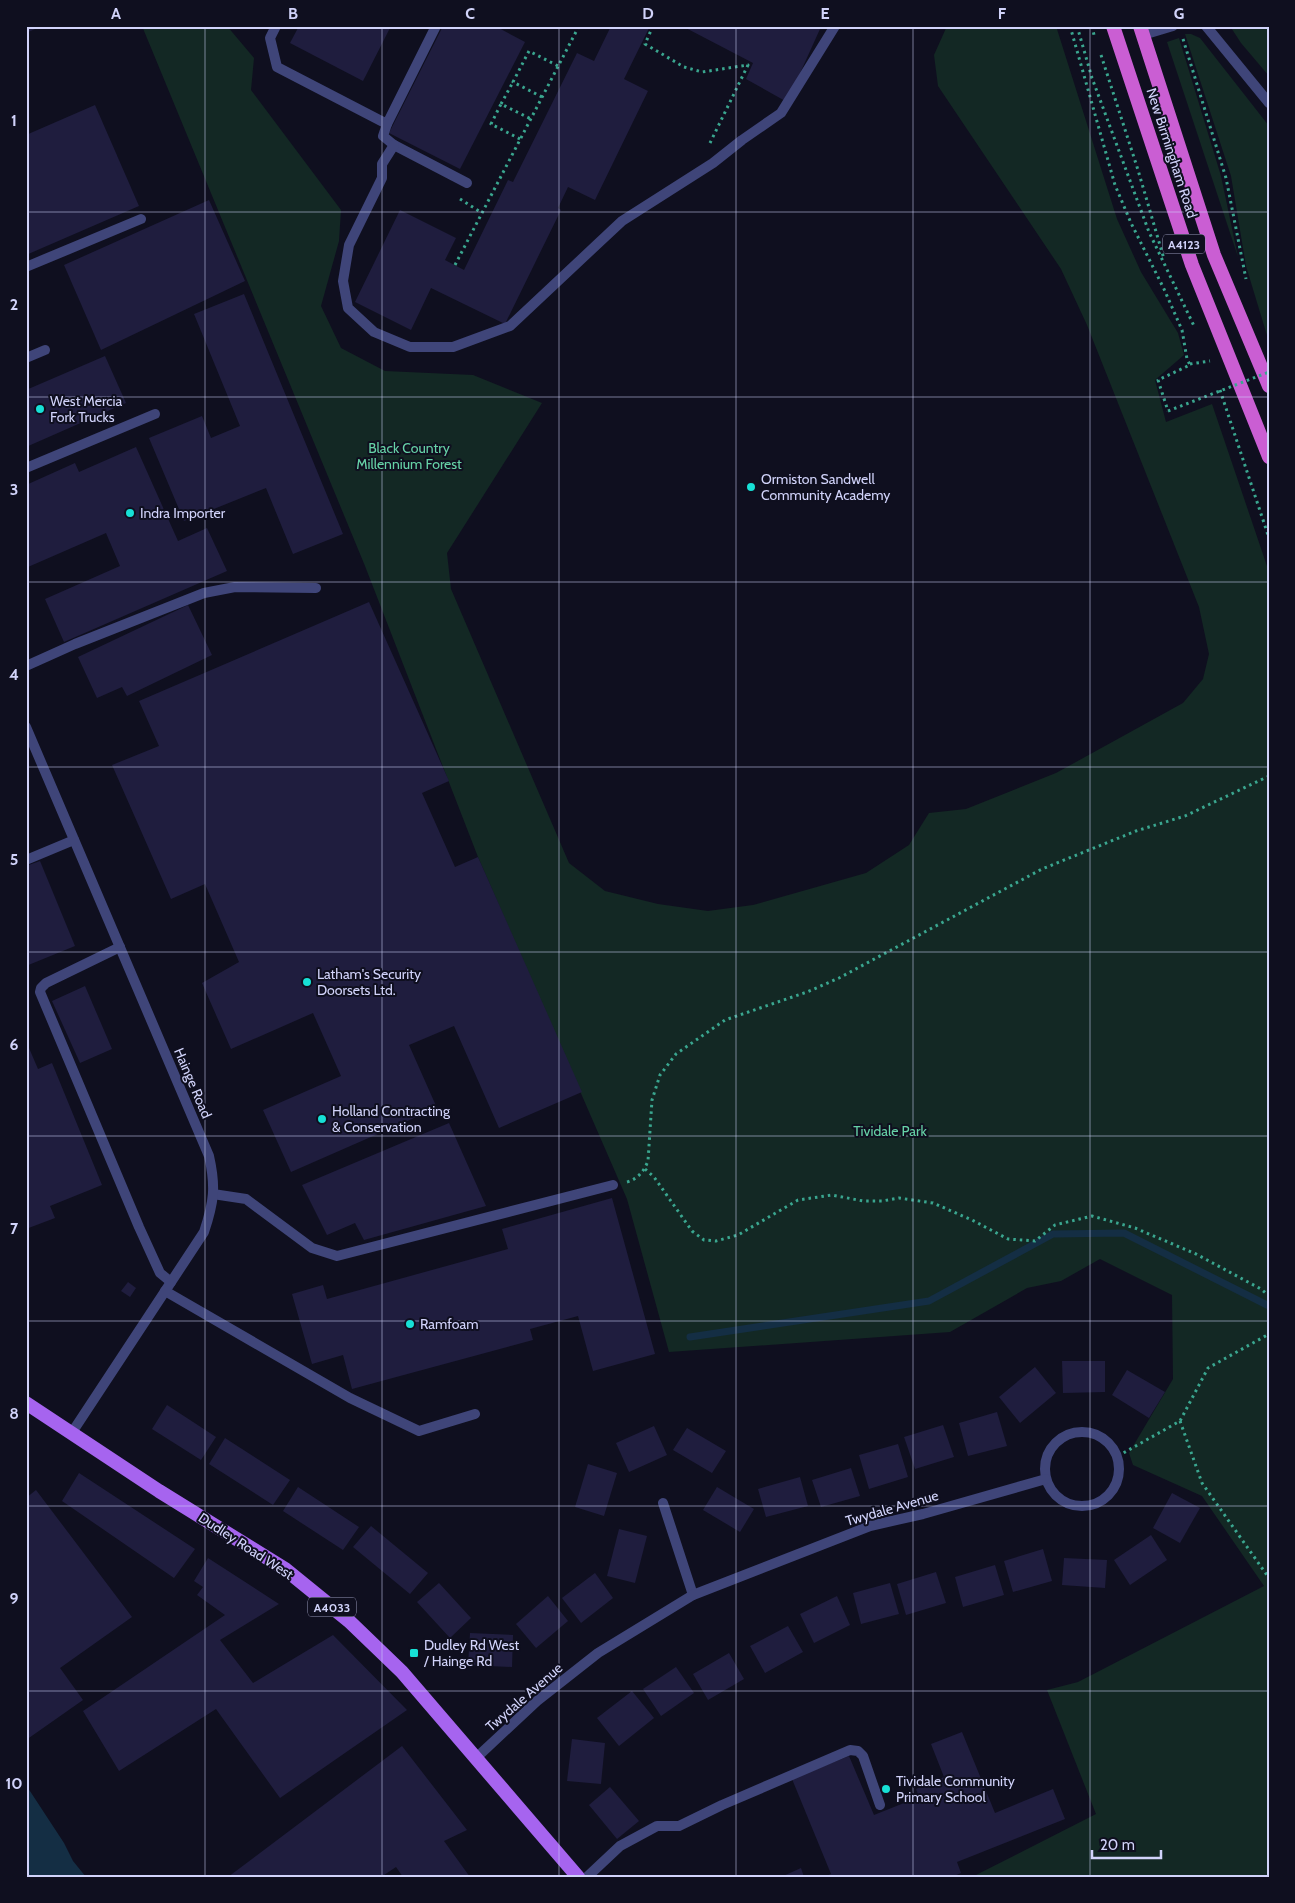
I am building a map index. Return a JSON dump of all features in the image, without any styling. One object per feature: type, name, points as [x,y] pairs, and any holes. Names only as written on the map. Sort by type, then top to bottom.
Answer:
[{"type":"highway","name":"New Birmingham Road","points":[[1113,26],[1192,265],[1269,457]]},
{"type":"highway","name":"New Birmingham Road","points":[[1142,31],[1214,255],[1269,386]]},
{"type":"main road","name":"Dudley Road West","points":[[26,1403],[159,1491],[285,1569],[359,1630],[402,1672],[578,1877]]},
{"type":"street","points":[[276,26],[270,38],[277,67],[387,124]]},
{"type":"street","points":[[436,26],[387,124],[383,136],[394,145],[467,183]]},
{"type":"street","points":[[394,145],[382,164],[382,178],[349,245],[343,281],[348,308],[374,332],[410,347],[452,347],[510,326],[622,221],[713,163],[781,113],[835,26]]},
{"type":"street","name":"New Birmingham Road","points":[[1142,31],[1172,26]]},
{"type":"street","points":[[1206,26],[1269,102]]},
{"type":"street","points":[[26,267],[141,219]]},
{"type":"street","points":[[26,358],[45,350]]},
{"type":"street","points":[[26,468],[155,414]]},
{"type":"street","points":[[26,666],[75,644],[204,593],[236,587],[316,588]]},
{"type":"street","name":"Hainge Road","points":[[26,726],[209,1156],[214,1178],[213,1207],[204,1232],[72,1434]]},
{"type":"street","points":[[26,860],[74,840]]},
{"type":"street","points":[[120,947],[46,983],[40,992],[139,1228],[168,1286],[350,1398],[419,1432],[475,1414]]},
{"type":"street","points":[[213,1194],[246,1199],[312,1248],[337,1256],[613,1185]]},
{"type":"street","points":[[1084,1432],[1102,1437],[1118,1456],[1120,1468],[1118,1480],[1113,1491],[1104,1500],[1094,1505],[1070,1505],[1051,1490],[1046,1479],[1045,1466],[1048,1454],[1055,1444],[1065,1436],[1084,1432]]},
{"type":"street","name":"Twydale Avenue","points":[[476,1758],[537,1701],[598,1653],[693,1596],[870,1526],[924,1514],[1046,1479]]},
{"type":"street","points":[[663,1503],[693,1596]]},
{"type":"street","points":[[587,1877],[620,1846],[657,1826],[679,1826],[722,1805],[850,1750],[858,1751],[863,1756],[880,1805]]},
{"type":"path","points":[[455,265],[579,26]]},
{"type":"path","points":[[653,26],[645,44],[684,67],[702,72],[748,66],[694,175]]},
{"type":"path","points":[[1070,26],[1115,185],[1182,330],[1187,359],[1190,365]]},
{"type":"path","points":[[1077,26],[1092,78],[1142,214],[1197,331]]},
{"type":"path","points":[[1092,26],[1096,41]]},
{"type":"path","points":[[1182,36],[1226,178],[1246,280]]},
{"type":"path","points":[[1099,50],[1138,170],[1167,269]]},
{"type":"path","points":[[520,139],[491,124],[501,104],[529,51],[558,66]]},
{"type":"path","points":[[513,82],[542,97]]},
{"type":"path","points":[[501,104],[531,119]]},
{"type":"path","points":[[1207,354],[1214,370]]},
{"type":"path","points":[[1210,361],[1190,365],[1158,380],[1168,411],[1269,372]]},
{"type":"path","points":[[1220,388],[1269,538]]},
{"type":"path","points":[[613,1185],[635,1180],[645,1169],[648,1161],[652,1100],[660,1075],[676,1054],[725,1020],[807,992],[840,978],[1042,869],[1136,831],[1185,816],[1269,776]]},
{"type":"path","points":[[645,1169],[654,1177],[692,1231],[704,1240],[716,1241],[738,1234],[798,1200],[832,1195],[863,1201],[882,1201],[898,1198],[933,1203],[972,1220],[1008,1239],[1034,1241],[1055,1225],[1092,1216],[1135,1228],[1196,1254],[1261,1289],[1269,1296]]},
{"type":"path","points":[[1118,1456],[1180,1421],[1208,1368],[1269,1334]]},
{"type":"path","points":[[1180,1421],[1202,1483],[1269,1578]]},
{"type":"green space","name":"Tividale Park","points":[[142,26],[227,26],[254,58],[251,90],[341,210],[339,241],[321,306],[341,348],[385,371],[473,375],[542,403],[447,553],[451,589],[569,863],[605,891],[658,904],[708,911],[753,905],[866,873],[909,845],[929,813],[966,809],[1056,773],[1183,703],[1203,679],[1209,654],[1199,607],[1087,325],[1061,269],[938,86],[934,55],[947,26],[1056,26],[1117,219],[1141,272],[1178,333],[1184,355],[1155,380],[1166,422],[1212,404],[1269,572],[1269,1877],[972,1877],[1096,1814],[1047,1690],[1078,1682],[1264,1586],[1202,1496],[1133,1465],[1129,1453],[1173,1379],[1172,1295],[1100,1259],[1061,1281],[1027,1288],[950,1332],[669,1352],[627,1199],[478,857],[365,566]]},
{"type":"green space","points":[[1230,26],[1269,26],[1269,76],[1241,43]]},
{"type":"green space","points":[[1185,34],[1191,34],[1200,38],[1269,126],[1269,342],[1246,266],[1231,176]]},
{"type":"green space","points":[[1179,38],[1221,176],[1238,257],[1167,42]]},
{"type":"water","points":[[26,1785],[64,1843],[73,1861],[86,1877],[26,1877]]},
{"type":"building","points":[[26,26],[42,26],[26,33]]},
{"type":"building","points":[[299,26],[391,26],[363,81],[290,43]]},
{"type":"building","points":[[443,26],[495,26],[525,42],[460,169],[389,133]]},
{"type":"building","points":[[611,26],[650,26],[624,79],[648,91],[595,200],[568,187],[558,208],[561,210],[505,324],[431,288],[411,330],[355,302],[400,210],[456,238],[445,260],[464,270],[508,180],[513,182],[577,53],[594,61]]},
{"type":"building","points":[[682,26],[814,26],[820,29],[787,102],[746,79],[753,63]]},
{"type":"building","points":[[95,105],[139,206],[26,255],[26,135]]},
{"type":"building","points":[[209,200],[245,281],[101,350],[64,265]]},
{"type":"building","points":[[244,294],[343,534],[293,554],[266,488],[184,521],[149,438],[202,416],[211,438],[240,426],[194,314]]},
{"type":"building","points":[[105,356],[126,403],[26,447],[26,390]]},
{"type":"building","points":[[136,447],[178,541],[207,528],[227,571],[64,642],[45,599],[120,566],[106,533],[28,567],[26,562],[26,485],[75,463],[79,472]]},
{"type":"building","points":[[369,602],[449,781],[422,793],[455,867],[478,857],[582,1092],[499,1128],[454,1026],[409,1045],[437,1108],[291,1172],[263,1110],[341,1076],[313,1013],[231,1049],[202,983],[239,962],[205,884],[171,899],[112,765],[159,746],[139,701]]},
{"type":"building","points":[[188,605],[212,655],[127,696],[122,687],[97,698],[78,657]]},
{"type":"building","points":[[40,861],[75,946],[26,966],[26,866]]},
{"type":"building","points":[[85,986],[112,1049],[80,1063],[52,1001]]},
{"type":"building","points":[[26,1041],[38,1069],[52,1063],[102,1185],[50,1206],[55,1218],[26,1229]]},
{"type":"building","points":[[449,1123],[486,1206],[364,1240],[355,1223],[327,1235],[302,1185]]},
{"type":"building","points":[[612,1198],[655,1354],[593,1371],[578,1316],[530,1329],[533,1340],[352,1389],[343,1355],[312,1364],[292,1294],[323,1285],[327,1299],[508,1249],[502,1229]]},
{"type":"building","points":[[128,1282],[136,1288],[130,1297],[121,1291]]},
{"type":"building","points":[[1062,1361],[1105,1361],[1105,1392],[1063,1393]]},
{"type":"building","points":[[1035,1367],[1056,1393],[1020,1423],[999,1397]]},
{"type":"building","points":[[1127,1370],[1165,1392],[1149,1418],[1112,1395]]},
{"type":"building","points":[[167,1405],[216,1437],[201,1460],[152,1429]]},
{"type":"building","points":[[997,1412],[1007,1446],[968,1456],[959,1423]]},
{"type":"building","points":[[943,1425],[954,1457],[915,1469],[904,1437]]},
{"type":"building","points":[[654,1426],[667,1455],[629,1472],[616,1443]]},
{"type":"building","points":[[687,1428],[726,1451],[712,1473],[673,1450]]},
{"type":"building","points":[[225,1438],[290,1480],[273,1505],[209,1464]]},
{"type":"building","points":[[898,1444],[908,1477],[869,1489],[859,1455]]},
{"type":"building","points":[[588,1464],[617,1473],[604,1516],[575,1507]]},
{"type":"building","points":[[851,1468],[860,1496],[821,1507],[812,1480]]},
{"type":"building","points":[[79,1473],[195,1549],[174,1578],[62,1501]]},
{"type":"building","points":[[800,1477],[808,1506],[766,1517],[758,1489]]},
{"type":"building","points":[[298,1487],[359,1527],[343,1550],[283,1511]]},
{"type":"building","points":[[717,1487],[754,1509],[740,1532],[703,1510]]},
{"type":"building","points":[[36,1490],[132,1617],[60,1668],[83,1700],[26,1740],[26,1498]]},
{"type":"building","points":[[1172,1493],[1200,1508],[1180,1543],[1153,1528]]},
{"type":"building","points":[[371,1526],[428,1573],[410,1594],[353,1547]]},
{"type":"building","points":[[619,1529],[647,1536],[635,1583],[607,1576]]},
{"type":"building","points":[[1151,1535],[1167,1560],[1130,1585],[1114,1560]]},
{"type":"building","points":[[1043,1549],[1052,1581],[1013,1592],[1004,1561]]},
{"type":"building","points":[[208,1558],[279,1604],[220,1640],[253,1683],[333,1635],[407,1710],[280,1798],[216,1709],[119,1771],[83,1711],[225,1615],[197,1595],[203,1587],[194,1581]]},
{"type":"building","points":[[1064,1558],[1107,1560],[1105,1588],[1062,1585]]},
{"type":"building","points":[[995,1565],[1004,1595],[963,1607],[955,1577]]},
{"type":"building","points":[[936,1572],[946,1603],[906,1615],[897,1584]]},
{"type":"building","points":[[595,1573],[613,1598],[581,1623],[562,1598]]},
{"type":"building","points":[[439,1583],[471,1618],[450,1638],[417,1602]]},
{"type":"building","points":[[890,1583],[899,1614],[861,1624],[853,1593]]},
{"type":"building","points":[[548,1596],[568,1621],[536,1648],[516,1624]]},
{"type":"building","points":[[837,1596],[850,1625],[814,1643],[800,1614]]},
{"type":"building","points":[[788,1626],[803,1652],[765,1673],[750,1646]]},
{"type":"building","points":[[470,1633],[513,1635],[512,1667],[468,1665]]},
{"type":"building","points":[[729,1653],[744,1679],[708,1700],[693,1674]]},
{"type":"building","points":[[676,1667],[694,1693],[661,1716],[643,1689]]},
{"type":"building","points":[[632,1691],[654,1718],[619,1746],[597,1718]]},
{"type":"building","points":[[962,1732],[995,1813],[1053,1789],[1065,1819],[957,1862],[961,1873],[952,1877],[823,1877],[831,1874],[792,1779],[849,1756],[874,1815],[919,1797],[916,1789],[944,1777],[931,1744]]},
{"type":"building","points":[[572,1739],[605,1743],[601,1784],[567,1781]]},
{"type":"building","points":[[402,1746],[467,1830],[444,1841],[470,1877],[403,1877],[396,1867],[381,1877],[228,1877]]},
{"type":"building","points":[[610,1787],[639,1821],[617,1839],[589,1805]]},
{"type":"building","points":[[801,1868],[804,1877],[781,1877]]},
{"type":"waterway","points":[[690,1337],[929,1301],[1053,1234],[1124,1233],[1269,1306]]},
{"type":"place","name":"West Mercia Fork Trucks","points":[[40,409]]},
{"type":"place","name":"Ormiston Sandwell Community Academy","points":[[751,487]]},
{"type":"place","name":"Indra Importer","points":[[130,513]]},
{"type":"place","name":"Latham's Security Doorsets Ltd.","points":[[307,982]]},
{"type":"place","name":"Holland Contracting & Conservation","points":[[322,1119]]},
{"type":"place","name":"Ramfoam","points":[[410,1324]]},
{"type":"place","name":"Dudley Rd West / Hainge Rd","points":[[414,1653]]},
{"type":"place","name":"Tividale Community Primary School","points":[[886,1789]]},
{"type":"park label","name":"Black Country Millennium Forest","points":[[409,456]]}]
